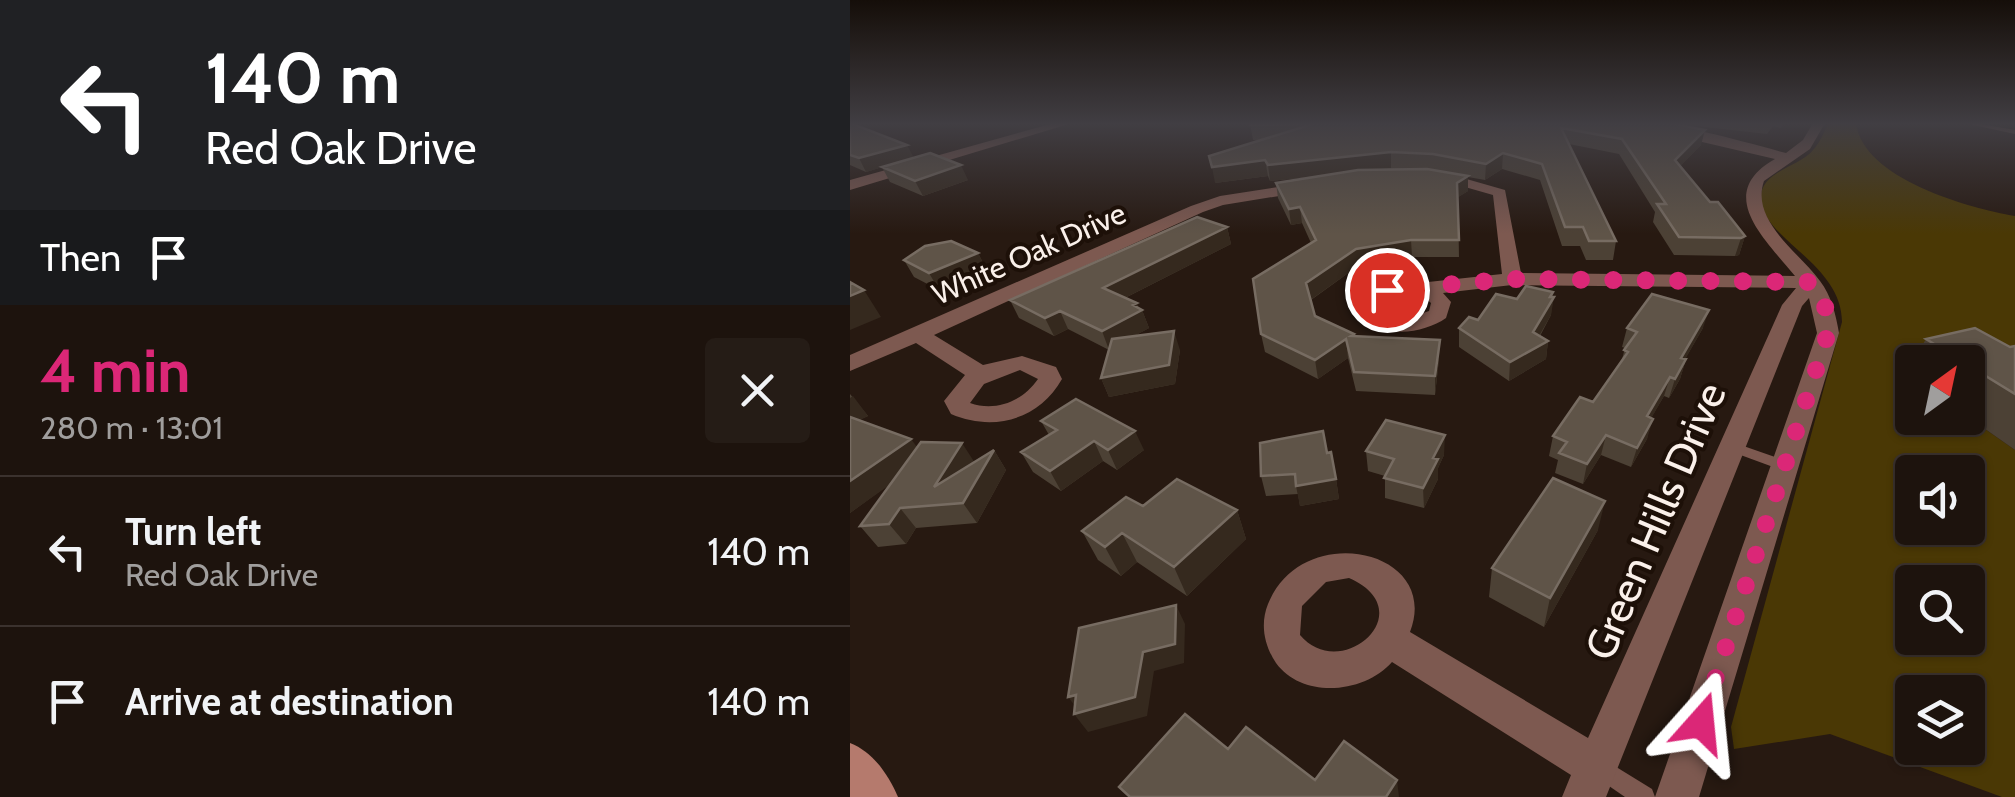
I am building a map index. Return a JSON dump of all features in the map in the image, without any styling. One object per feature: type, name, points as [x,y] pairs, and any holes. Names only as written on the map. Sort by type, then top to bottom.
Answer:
[{"type":"street","points":[[850,184],[934,160]]},
{"type":"street","points":[[1677,797],[1828,333],[1824,299],[1759,219],[1752,202],[1758,178],[1785,160]]},
{"type":"street","points":[[1420,173],[1488,186],[1500,193],[1512,279]]},
{"type":"street","name":"White Oak Drive","points":[[850,364],[1196,209],[1327,185]]},
{"type":"street","points":[[1421,288],[1512,279],[1811,282]]},
{"type":"street","name":"Green Hills Drive","points":[[1591,782],[1792,305],[1811,282]]},
{"type":"street","points":[[917,334],[982,375]]},
{"type":"street","points":[[1390,640],[1591,782]]},
{"type":"street","points":[[850,764],[876,797]]},
{"type":"lane","points":[[1732,446],[1784,466]]},
{"type":"lane","points":[[1591,782],[1644,797]]},
{"type":"shaded area","points":[[1800,160],[1877,160],[1921,188],[2015,216],[2015,375],[1985,367],[1985,345],[1895,345],[1895,435],[1985,435],[1985,429],[2015,450],[2015,797],[2002,797],[1915,765],[1985,765],[1985,675],[1895,675],[1895,758],[1830,734],[1734,749],[1731,727],[1842,322],[1839,302],[1830,285],[1766,216],[1761,202],[1765,183]]},
{"type":"building","points":[[905,160],[949,160],[961,165],[915,181],[882,167]]},
{"type":"building","points":[[1210,160],[1264,160],[1212,167]]},
{"type":"building","points":[[1265,160],[1313,160],[1268,165]]},
{"type":"building","points":[[1529,160],[1577,160],[1616,241],[1589,241],[1583,227],[1565,227],[1542,164]]},
{"type":"building","points":[[1636,160],[1675,160],[1710,202],[1718,202],[1745,236],[1679,237],[1657,204],[1666,204]]},
{"type":"building","points":[[1427,169],[1468,176],[1457,183],[1459,240],[1411,240],[1356,249],[1306,283],[1315,316],[1354,334],[1351,336],[1440,340],[1435,376],[1354,372],[1346,339],[1315,360],[1261,334],[1253,279],[1316,240],[1300,207],[1289,209],[1276,183],[1358,170]]},
{"type":"building","points":[[1197,217],[1227,227],[1103,288],[1137,303],[1133,305],[1142,310],[1102,331],[1060,311],[1045,318],[1010,300]]},
{"type":"building","points":[[951,241],[978,253],[929,273],[904,260],[925,246]]},
{"type":"building","points":[[850,282],[864,290],[850,296]]},
{"type":"building","points":[[1526,286],[1553,292],[1550,297],[1554,297],[1533,332],[1548,341],[1510,362],[1459,328],[1469,317],[1478,320],[1496,294],[1517,299]]},
{"type":"building","points":[[1652,294],[1709,310],[1681,358],[1686,359],[1675,379],[1670,377],[1647,416],[1653,419],[1637,448],[1606,435],[1587,464],[1559,453],[1567,442],[1553,436],[1580,397],[1593,402],[1628,352],[1624,350],[1637,332],[1627,328]]},
{"type":"building","points":[[1975,328],[2015,346],[2015,394],[1985,375],[1985,345],[1936,345],[1926,339]]},
{"type":"building","points":[[1174,331],[1169,365],[1101,378],[1112,339]]},
{"type":"building","points":[[1076,399],[1135,431],[1108,450],[1094,441],[1050,471],[1021,452],[1057,430],[1041,421]]},
{"type":"building","points":[[850,417],[911,439],[850,481]]},
{"type":"building","points":[[1386,420],[1445,435],[1423,488],[1384,478],[1394,459],[1366,451]]},
{"type":"building","points":[[1323,431],[1336,479],[1296,486],[1295,474],[1261,476],[1260,443]]},
{"type":"building","points":[[921,442],[962,443],[934,487],[994,450],[963,503],[900,508],[889,524],[860,526]]},
{"type":"building","points":[[1553,478],[1605,501],[1550,598],[1492,568]]},
{"type":"building","points":[[1177,479],[1237,510],[1174,567],[1122,533],[1105,547],[1082,531],[1126,497],[1143,506]]},
{"type":"building","points":[[1176,605],[1175,644],[1143,652],[1135,697],[1074,714],[1076,695],[1068,697],[1079,628]]},
{"type":"building","points":[[1185,714],[1228,749],[1246,727],[1315,780],[1344,741],[1397,780],[1386,797],[1130,797],[1119,787]]},
{"type":"route","points":[[1387,290],[1512,279],[1811,282],[1824,299],[1828,333],[1701,723]]}]
